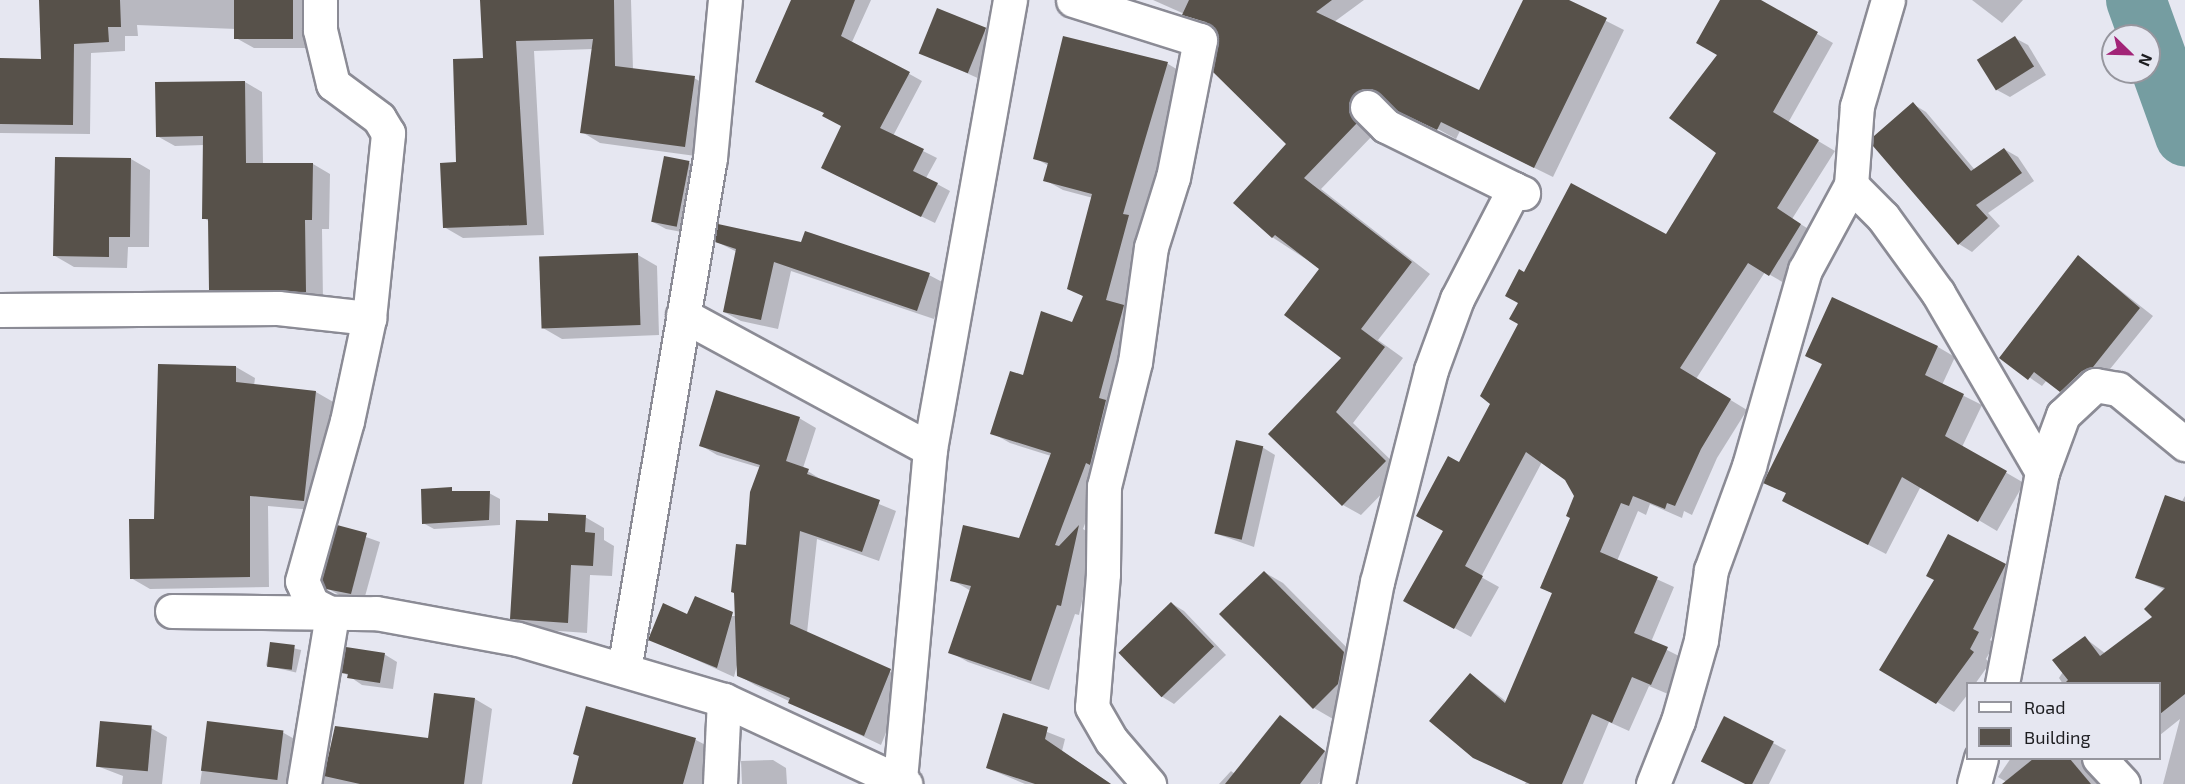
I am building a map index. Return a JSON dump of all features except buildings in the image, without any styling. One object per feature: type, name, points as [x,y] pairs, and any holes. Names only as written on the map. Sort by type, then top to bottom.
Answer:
[{"type":"street","points":[[320,0],[320,30],[333,84],[379,118],[388,134],[369,318],[347,421],[302,581],[312,604],[332,614]]},
{"type":"street","points":[[624,670],[710,158],[725,0]]},
{"type":"street","points":[[172,611],[376,613],[518,639],[724,700],[902,782],[930,448],[1010,0]]},
{"type":"street","points":[[1073,0],[1200,40],[1173,177],[1151,248],[1135,362],[1104,486],[1103,574],[1092,706],[1112,741],[1149,784]]},
{"type":"street","points":[[1653,784],[1678,721],[1701,639],[1711,570],[1749,466],[1805,270],[1851,185],[1857,106],[1888,0]]},
{"type":"street","points":[[1338,784],[1377,582],[1431,370],[1456,299],[1519,191],[1386,126],[1367,107]]},
{"type":"street","points":[[1851,185],[1883,217],[1938,293],[2042,472]]},
{"type":"street","points":[[0,310],[278,308],[369,318]]},
{"type":"street","points":[[683,315],[930,448]]},
{"type":"street","points":[[2026,682],[2005,672],[2042,472],[2063,415],[2095,385],[2118,388],[2185,444]]},
{"type":"street","points":[[304,784],[332,614]]},
{"type":"street","points":[[720,784],[724,700]]},
{"type":"street","points":[[1974,784],[1981,760]]},
{"type":"street","points":[[2100,760],[2123,784]]},
{"type":"waterway","points":[[2136,0],[2185,136]]}]
